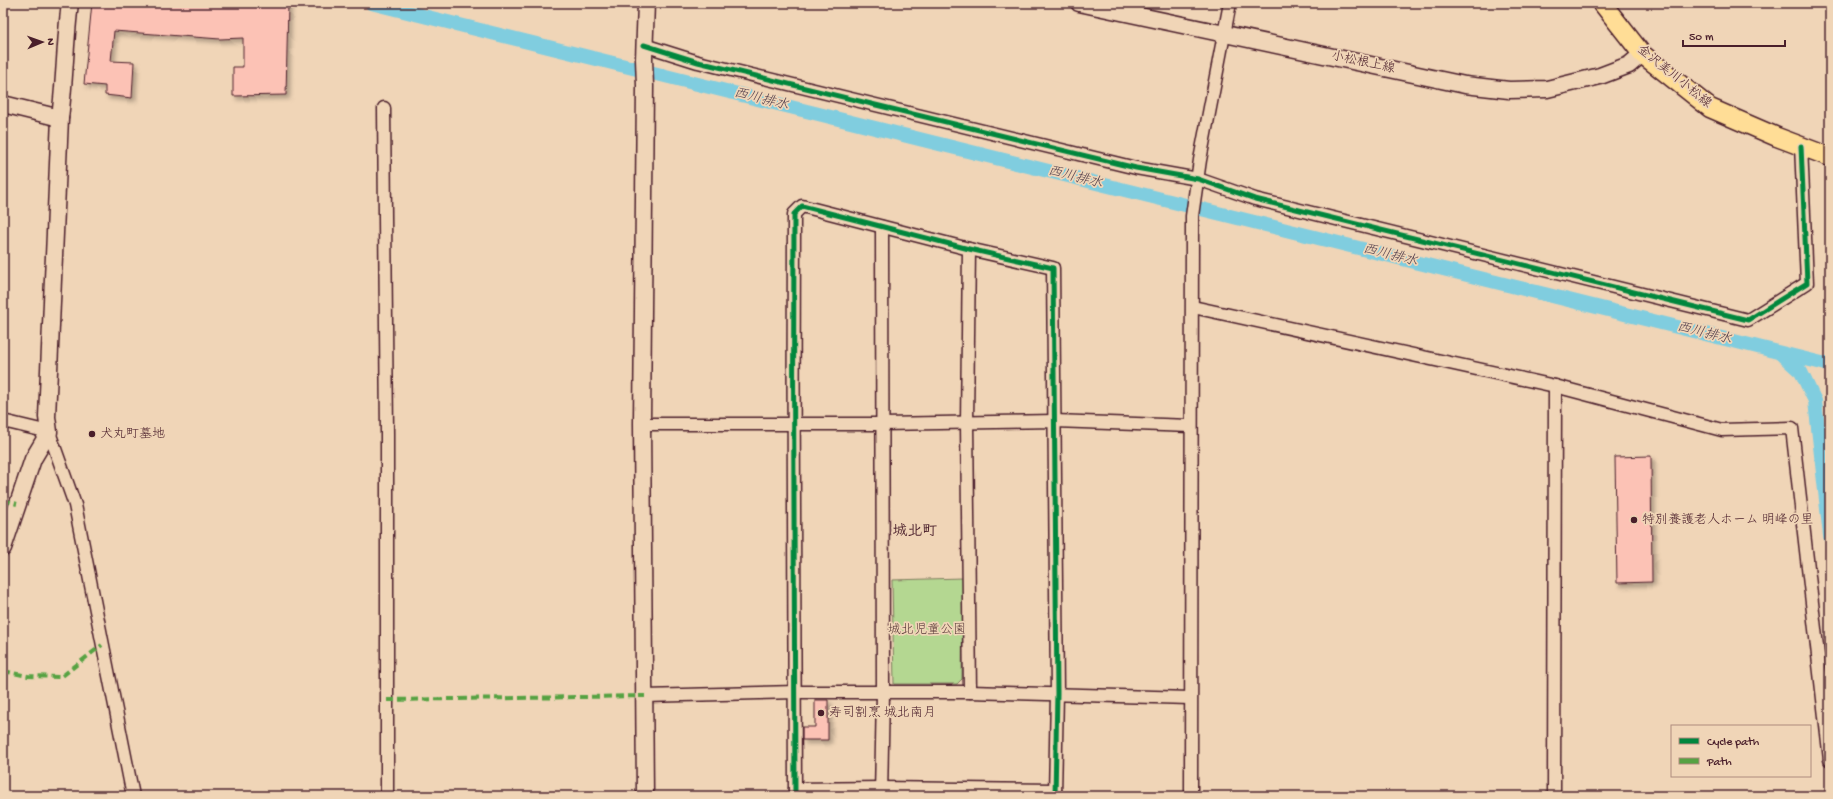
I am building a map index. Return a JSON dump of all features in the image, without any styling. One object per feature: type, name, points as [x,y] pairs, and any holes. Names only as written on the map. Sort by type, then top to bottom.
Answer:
[{"type":"main road","name":"金沢美川小松線","points":[[1602,3],[1642,54],[1710,108],[1830,157]]},
{"type":"street","points":[[70,3],[66,32],[65,84],[60,118],[47,417],[49,432],[75,505],[133,796]]},
{"type":"street","points":[[645,796],[642,424],[644,52],[646,3]]},
{"type":"street","name":"小松根上線","points":[[1079,3],[1465,85],[1509,90],[1547,89],[1600,76],[1629,65],[1642,54]]},
{"type":"street","points":[[1191,796],[1190,426],[1193,308],[1192,216],[1230,3]]},
{"type":"street","points":[[644,52],[698,62],[1136,168],[1197,185],[1748,320],[1807,283],[1801,146]]},
{"type":"street","points":[[3,104],[60,118]]},
{"type":"street","points":[[384,108],[387,433],[387,796]]},
{"type":"street","points":[[802,206],[882,227],[1053,268],[1057,693],[1055,793],[795,793],[796,692],[793,424],[794,214],[802,206]]},
{"type":"street","points":[[881,792],[883,693],[882,227]]},
{"type":"street","points":[[969,249],[967,423],[970,692]]},
{"type":"street","points":[[1193,308],[1554,386],[1722,430],[1792,428],[1830,760]]},
{"type":"street","points":[[1554,386],[1554,796]]},
{"type":"street","points":[[3,421],[49,432]]},
{"type":"street","points":[[642,424],[883,424],[1055,421],[1190,426]]},
{"type":"street","points":[[3,548],[34,459],[49,432]]},
{"type":"street","points":[[645,696],[796,692],[970,692],[1057,693],[1190,698]]},
{"type":"green space","name":"城北児童公園","points":[[963,578],[962,679],[957,684],[894,684],[892,580]]},
{"type":"building","points":[[92,3],[238,3],[237,5],[288,3],[286,95],[233,96],[233,67],[243,67],[243,38],[220,39],[114,31],[111,61],[134,62],[132,98],[105,95],[105,86],[84,84]]},
{"type":"building","name":"特別養護老人ホーム 明峰の里","points":[[1651,456],[1652,582],[1617,583],[1615,457]]},
{"type":"building","name":"寿司割烹 城北南月","points":[[815,700],[828,700],[828,740],[802,740],[802,727],[815,727]]},
{"type":"waterway","name":"西川排水","points":[[371,3],[1830,365]]},
{"type":"waterway","points":[[1781,354],[1801,372],[1815,401],[1830,536]]},
{"type":"marked path","points":[[3,500],[17,504]]},
{"type":"marked path","points":[[3,671],[28,676],[61,677],[102,645]]},
{"type":"marked path","points":[[387,700],[645,696]]},
{"type":"cycle path","points":[[644,45],[698,62],[1136,168],[1198,179],[1255,199],[1748,320],[1807,283],[1801,146]]},
{"type":"cycle path","points":[[795,796],[794,214],[802,206],[969,249],[1053,268],[1057,693],[1055,796]]},
{"type":"place","name":"犬丸町墓地","points":[[92,434]]},
{"type":"place","name":"特別養護老人ホーム 明峰の里","points":[[1634,520]]},
{"type":"place","name":"寿司割烹 城北南月","points":[[821,713]]},
{"type":"district","name":"城北町","points":[[915,532]]}]
